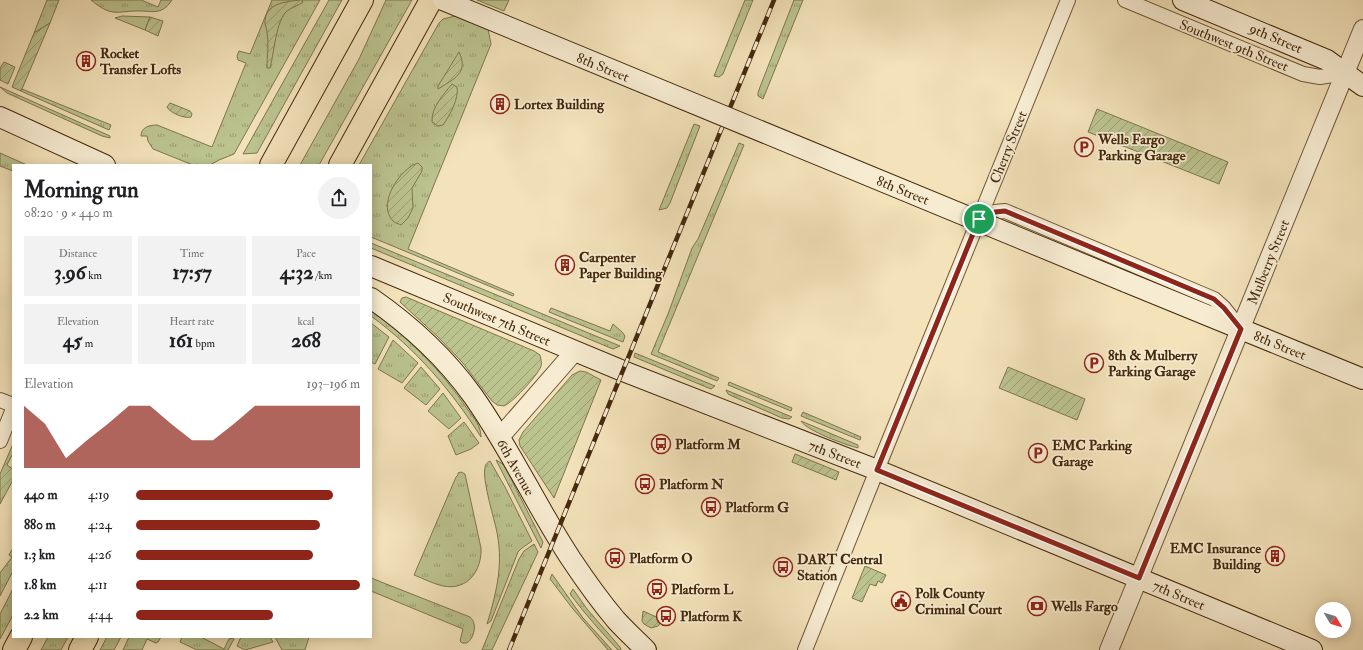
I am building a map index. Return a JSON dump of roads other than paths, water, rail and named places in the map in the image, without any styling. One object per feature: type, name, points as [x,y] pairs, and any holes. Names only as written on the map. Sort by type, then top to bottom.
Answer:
[{"type":"main road","points":[[271,164],[362,0]]},
{"type":"main road","points":[[341,164],[431,0]]},
{"type":"main road","name":"8th Street","points":[[442,0],[1363,379]]},
{"type":"main road","name":"9th Street","points":[[1183,0],[1327,60],[1363,86]]},
{"type":"main road","points":[[0,117],[103,164]]},
{"type":"main road","name":"Southwest 7th Street","points":[[372,266],[623,371]]},
{"type":"main road","name":"6th Avenue","points":[[372,299],[408,325],[438,353],[473,396],[500,437],[546,519],[591,588],[617,621],[646,650]]},
{"type":"main road","name":"7th Street","points":[[623,371],[877,470],[1312,650]]},
{"type":"main road","points":[[14,650],[20,638]]},
{"type":"main road","points":[[80,650],[86,638]]},
{"type":"street","name":"Cherry Street","points":[[805,650],[1068,0]]},
{"type":"street","name":"Southwest 9th Street","points":[[1125,0],[1303,74],[1320,77],[1345,73]]},
{"type":"street","name":"Mulberry Street","points":[[1110,650],[1363,29]]},
{"type":"street","points":[[979,219],[995,212],[1005,211],[1214,299],[1224,308],[1241,329]]},
{"type":"street","points":[[500,437],[575,351]]},
{"type":"street","points":[[0,400],[12,405]]},
{"type":"street","points":[[0,441],[12,411]]},
{"type":"railway","points":[[509,650],[774,0]]},
{"type":"place","name":"Rocket Transfer Lofts","points":[[86,61]]},
{"type":"place","name":"Lortex Building","points":[[500,104]]},
{"type":"place","name":"Wells Fargo Parking Garage","points":[[1084,147]]},
{"type":"place","name":"Carpenter Paper Building","points":[[565,265]]},
{"type":"place","name":"8th & Mulberry Parking Garage","points":[[1094,363]]},
{"type":"place","name":"Platform M","points":[[661,444]]},
{"type":"place","name":"EMC Parking Garage","points":[[1038,453]]},
{"type":"place","name":"Platform N","points":[[645,484]]},
{"type":"place","name":"Platform G","points":[[711,507]]},
{"type":"place","name":"EMC Insurance Building","points":[[1275,556]]},
{"type":"place","name":"Platform O","points":[[615,558]]},
{"type":"place","name":"DART Central Station","points":[[783,567]]},
{"type":"place","name":"Platform L","points":[[657,589]]},
{"type":"place","name":"Polk County Criminal Court","points":[[901,601]]},
{"type":"place","name":"Wells Fargo","points":[[1037,606]]},
{"type":"place","name":"Platform K","points":[[666,616]]}]
